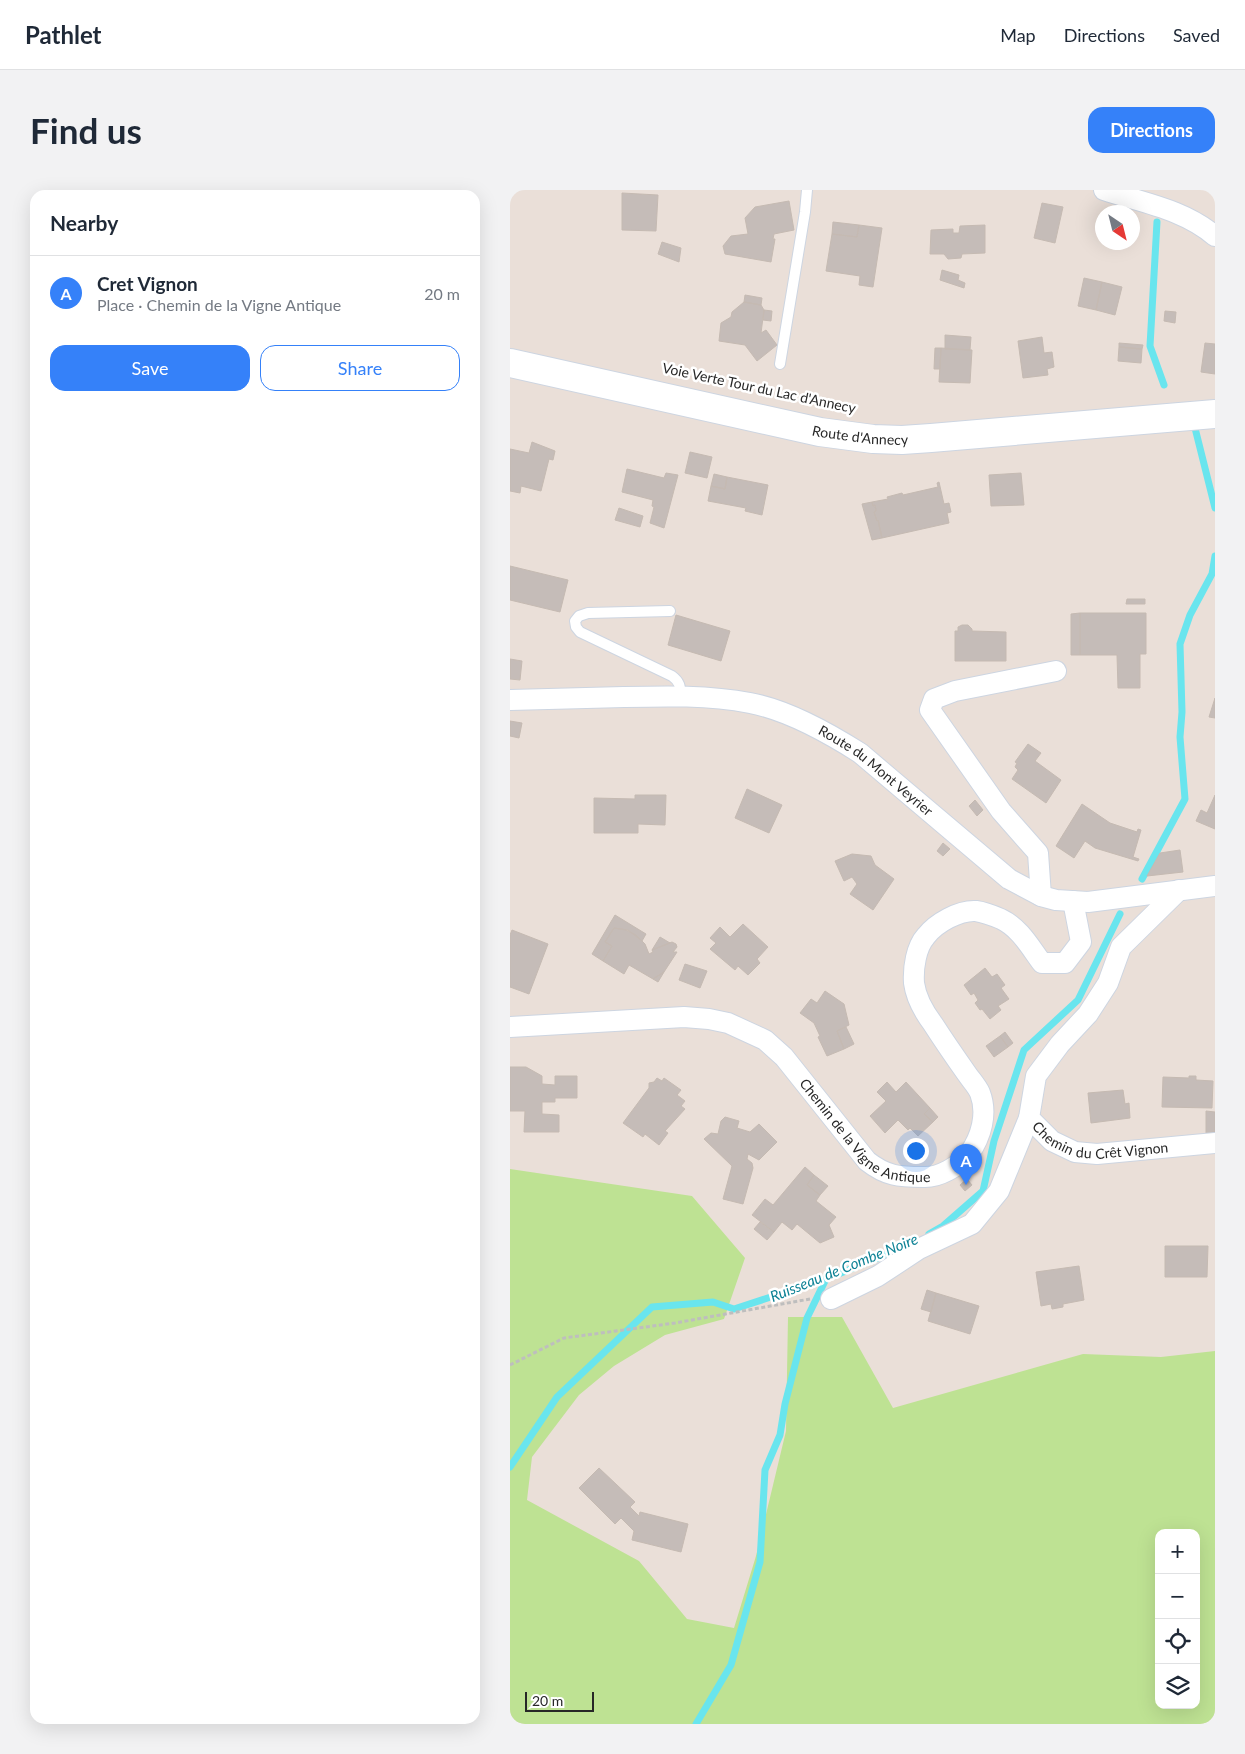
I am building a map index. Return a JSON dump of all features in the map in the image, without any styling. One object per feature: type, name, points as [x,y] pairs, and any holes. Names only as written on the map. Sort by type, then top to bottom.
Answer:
[{"type":"main road","name":"Route d'Annecy","points":[[510,363],[798,427],[851,437],[873,439],[931,438],[1215,414]]},
{"type":"street","points":[[1104,190],[1170,209],[1199,223],[1215,236]]},
{"type":"street","points":[[1041,896],[1038,854],[1000,811],[930,710],[934,699],[955,691],[1056,671]]},
{"type":"street","name":"Route du Mont Veyrier","points":[[510,700],[681,696],[718,698],[752,703],[801,720],[839,739],[860,753],[1009,879],[1041,896],[1056,900],[1088,902],[1215,886]]},
{"type":"street","name":"Chemin du Crêt Vignon","points":[[1179,890],[1121,948],[1108,983],[1088,1014],[1060,1044],[1036,1076],[1030,1118],[1052,1141],[1075,1152],[1097,1154],[1215,1143]]},
{"type":"street","name":"Chemin de la Vigne Antique","points":[[510,1027],[684,1017],[728,1023],[765,1040],[784,1057],[867,1160],[880,1171],[904,1177],[927,1178],[946,1172],[965,1158],[977,1143],[982,1129],[983,1112],[980,1093],[920,1004],[914,985],[914,969],[918,951],[925,936],[942,922],[959,914],[975,911],[1002,919],[1021,934],[1042,963],[1065,963],[1081,942],[1073,901]]},
{"type":"street","points":[[837,1296],[878,1276],[919,1249],[972,1224],[1000,1191],[1030,1118]]},
{"type":"lane","points":[[780,364],[807,190]]},
{"type":"lane","points":[[670,611],[588,613],[579,616],[575,621],[576,627],[580,632],[678,680],[681,696]]},
{"type":"path","points":[[510,1365],[564,1338],[675,1323],[837,1296]]},
{"type":"green space","points":[[510,1169],[692,1196],[745,1258],[724,1319],[665,1335],[614,1366],[579,1395],[532,1457],[527,1500],[639,1561],[687,1619],[734,1628],[756,1556],[786,1431],[788,1317],[842,1317],[893,1408],[1083,1354],[1161,1357],[1215,1351],[1215,1724],[510,1724]]},
{"type":"building","points":[[622,193],[658,195],[656,231],[622,230]]},
{"type":"building","points":[[789,201],[794,230],[774,234],[773,239],[775,239],[771,262],[725,254],[723,246],[731,236],[748,234],[745,218],[755,207]]},
{"type":"building","points":[[1042,203],[1063,207],[1055,243],[1034,238]]},
{"type":"building","points":[[833,222],[859,225],[857,237],[832,234]]},
{"type":"building","points":[[859,225],[882,228],[873,287],[859,285],[860,276],[826,271],[832,234],[857,237]]},
{"type":"building","points":[[985,225],[985,253],[962,254],[961,258],[948,259],[944,254],[930,254],[931,230],[953,229],[953,233],[959,233],[960,226]]},
{"type":"building","points":[[662,242],[681,248],[679,262],[658,254]]},
{"type":"building","points":[[942,270],[959,275],[958,280],[965,283],[964,288],[940,280]]},
{"type":"building","points":[[1084,278],[1102,282],[1096,310],[1078,306]]},
{"type":"building","points":[[1102,282],[1122,287],[1115,315],[1096,310]]},
{"type":"building","points":[[745,295],[762,298],[761,305],[744,302]]},
{"type":"building","points":[[744,302],[761,305],[764,310],[761,333],[766,330],[777,345],[757,361],[745,345],[719,341],[721,323],[731,317],[732,312]]},
{"type":"building","points":[[764,310],[772,311],[771,321],[763,320]]},
{"type":"building","points":[[1165,311],[1176,312],[1175,323],[1164,321]]},
{"type":"building","points":[[945,335],[971,337],[970,350],[945,349]]},
{"type":"building","points":[[1042,337],[1044,353],[1052,352],[1054,367],[1047,369],[1048,375],[1023,378],[1018,341]]},
{"type":"building","points":[[1119,343],[1143,345],[1142,349],[1119,347]]},
{"type":"building","points":[[1205,343],[1215,344],[1215,374],[1201,372]]},
{"type":"building","points":[[1119,347],[1142,349],[1141,363],[1118,361]]},
{"type":"building","points":[[935,348],[941,348],[940,369],[934,369]]},
{"type":"building","points":[[941,348],[972,350],[970,383],[939,382]]},
{"type":"building","points":[[532,442],[555,451],[553,460],[549,459],[541,491],[521,486],[520,493],[510,491],[510,449],[529,453]]},
{"type":"building","points":[[690,452],[712,457],[707,478],[685,473]]},
{"type":"building","points":[[627,469],[664,478],[666,473],[678,475],[664,528],[650,523],[654,507],[652,506],[653,500],[622,492]]},
{"type":"building","points":[[1021,473],[1024,505],[991,506],[989,475]]},
{"type":"building","points":[[714,474],[727,477],[725,489],[711,486]]},
{"type":"building","points":[[727,477],[768,485],[762,515],[745,511],[746,508],[708,501],[711,486],[725,489]]},
{"type":"building","points":[[939,482],[944,504],[949,503],[951,512],[947,513],[949,523],[882,538],[874,512],[876,511],[875,505],[873,506],[872,502],[888,499],[887,497],[902,493],[903,495],[938,487],[937,483]]},
{"type":"building","points":[[872,502],[873,506],[875,505],[876,511],[874,512],[882,538],[872,540],[862,504]]},
{"type":"building","points":[[619,508],[643,516],[640,527],[615,520]]},
{"type":"building","points":[[510,566],[568,580],[560,612],[510,600]]},
{"type":"building","points":[[1127,599],[1145,599],[1145,604],[1126,604]]},
{"type":"building","points":[[1080,613],[1080,655],[1071,655],[1071,614]]},
{"type":"building","points":[[1080,613],[1146,613],[1146,654],[1140,654],[1140,688],[1118,688],[1117,655],[1080,655]]},
{"type":"building","points":[[676,615],[730,631],[721,661],[668,645]]},
{"type":"building","points":[[968,625],[972,631],[1006,632],[1006,661],[955,661],[955,631],[958,631],[958,627]]},
{"type":"building","points":[[510,659],[522,661],[520,680],[510,679]]},
{"type":"building","points":[[1215,698],[1215,718],[1209,717]]},
{"type":"building","points":[[510,721],[522,723],[519,738],[510,736]]},
{"type":"building","points":[[1028,744],[1041,753],[1035,761],[1061,780],[1046,803],[1012,779],[1018,770],[1015,767],[1017,763],[1015,762]]},
{"type":"building","points":[[747,789],[782,805],[769,833],[735,818]]},
{"type":"building","points":[[635,795],[666,795],[665,825],[638,824],[638,833],[594,833],[594,798],[635,799]]},
{"type":"building","points":[[1215,795],[1215,829],[1196,821],[1201,810],[1207,813]]},
{"type":"building","points":[[975,800],[983,810],[977,816],[969,806]]},
{"type":"building","points":[[1082,804],[1110,823],[1137,832],[1138,829],[1141,830],[1133,857],[1139,859],[1138,861],[1095,848],[1085,841],[1074,858],[1056,846]]},
{"type":"building","points":[[943,843],[950,849],[943,856],[937,851]]},
{"type":"building","points":[[1180,850],[1183,872],[1147,876],[1160,853]]},
{"type":"building","points":[[852,854],[871,856],[875,865],[894,879],[873,910],[850,894],[857,884],[852,877],[844,881],[835,861]]},
{"type":"building","points":[[615,915],[646,934],[642,941],[628,930],[614,928],[605,942],[612,946],[603,961],[592,954]]},
{"type":"building","points":[[743,924],[768,947],[757,959],[760,963],[748,975],[738,966],[735,970],[710,949],[716,943],[710,938],[720,927],[730,937]]},
{"type":"building","points":[[614,928],[626,930],[636,935],[645,944],[649,954],[653,952],[652,950],[672,942],[677,947],[673,952],[677,952],[664,972],[653,979],[629,965],[624,974],[603,961],[612,946],[605,942]]},
{"type":"building","points":[[512,930],[548,944],[529,994],[510,987],[510,935]]},
{"type":"building","points":[[660,937],[670,943],[652,950]]},
{"type":"building","points":[[685,964],[707,971],[700,988],[679,980]]},
{"type":"building","points":[[985,968],[992,977],[997,974],[1005,985],[1001,988],[1009,999],[998,1006],[1001,1010],[990,1019],[975,1003],[978,1000],[974,993],[971,995],[964,985]]},
{"type":"building","points":[[664,972],[658,982],[653,979]]},
{"type":"building","points":[[825,991],[844,1004],[849,1025],[837,1031],[844,1049],[827,1056],[814,1023],[800,1013],[811,999],[817,1003]]},
{"type":"building","points":[[846,1027],[854,1044],[844,1049],[837,1031]]},
{"type":"building","points":[[1005,1032],[1013,1043],[1008,1047],[1000,1036]]},
{"type":"building","points":[[1000,1036],[1008,1047],[994,1057],[986,1046]]},
{"type":"building","points":[[510,1067],[526,1067],[542,1076],[542,1084],[555,1085],[555,1076],[577,1076],[577,1098],[555,1098],[555,1102],[542,1102],[542,1114],[559,1115],[559,1132],[524,1132],[525,1111],[510,1111]]},
{"type":"building","points":[[1189,1076],[1196,1076],[1196,1080],[1213,1081],[1212,1108],[1162,1107],[1163,1077],[1189,1078]]},
{"type":"building","points":[[657,1078],[662,1081],[664,1078],[681,1090],[677,1095],[685,1101],[681,1106],[685,1109],[665,1131],[668,1133],[659,1145],[645,1134],[643,1137],[623,1123],[649,1088],[649,1083],[654,1082]]},
{"type":"building","points":[[887,1082],[896,1092],[906,1082],[930,1108],[924,1114],[933,1122],[918,1136],[910,1128],[908,1130],[898,1120],[885,1133],[870,1116],[886,1101],[877,1092]]},
{"type":"building","points":[[1123,1090],[1125,1104],[1129,1103],[1130,1118],[1091,1123],[1088,1093]]},
{"type":"building","points":[[930,1108],[938,1117],[933,1122],[924,1114]]},
{"type":"building","points":[[1206,1111],[1215,1112],[1215,1132],[1206,1133]]},
{"type":"building","points":[[725,1117],[739,1121],[737,1128],[750,1132],[759,1124],[777,1142],[759,1160],[748,1154],[747,1159],[752,1163],[753,1168],[743,1204],[723,1199],[732,1166],[704,1139],[711,1133],[718,1134],[721,1121]]},
{"type":"building","points":[[805,1167],[814,1175],[807,1185],[820,1195],[816,1201],[836,1217],[829,1225],[834,1237],[820,1243],[797,1224],[792,1230],[782,1222],[774,1232],[752,1215],[765,1199],[773,1205]]},
{"type":"building","points":[[814,1175],[828,1186],[820,1195],[807,1185]]},
{"type":"building","points":[[967,1179],[972,1185],[965,1191],[960,1185]]},
{"type":"building","points":[[760,1222],[774,1232],[767,1240],[754,1229]]},
{"type":"building","points":[[1165,1246],[1208,1246],[1207,1277],[1165,1277]]},
{"type":"building","points":[[1079,1266],[1084,1300],[1063,1304],[1063,1307],[1052,1309],[1051,1304],[1041,1306],[1036,1272]]},
{"type":"building","points":[[927,1290],[936,1293],[931,1312],[921,1309]]},
{"type":"building","points":[[936,1293],[979,1306],[970,1334],[928,1321]]},
{"type":"building","points":[[599,1468],[635,1502],[630,1507],[639,1516],[640,1512],[688,1524],[681,1552],[632,1540],[634,1531],[621,1518],[615,1524],[579,1488]]},
{"type":"waterway","name":"Ruisseau de Combe Noire","points":[[1157,222],[1150,346],[1164,385]]},
{"type":"waterway","name":"Ruisseau de Combe Noire","points":[[1195,428],[1215,508]]},
{"type":"waterway","name":"Ruisseau de Combe Noire","points":[[1142,879],[1185,799],[1180,737],[1182,712],[1180,644],[1190,615],[1212,574],[1215,556]]},
{"type":"waterway","name":"Ruisseau de Combe Noire","points":[[929,1234],[943,1226],[983,1191],[994,1141],[1024,1050],[1078,1000],[1120,914]]},
{"type":"waterway","name":"Ruisseau de Combe Noire","points":[[510,1467],[557,1397],[652,1307],[713,1302],[734,1309],[826,1279],[915,1241]]},
{"type":"waterway","points":[[696,1724],[731,1665],[760,1562],[765,1470],[780,1435],[785,1404],[807,1318],[826,1279]]},
{"type":"place","name":"Cret Vignon","points":[[966,1185]]}]
